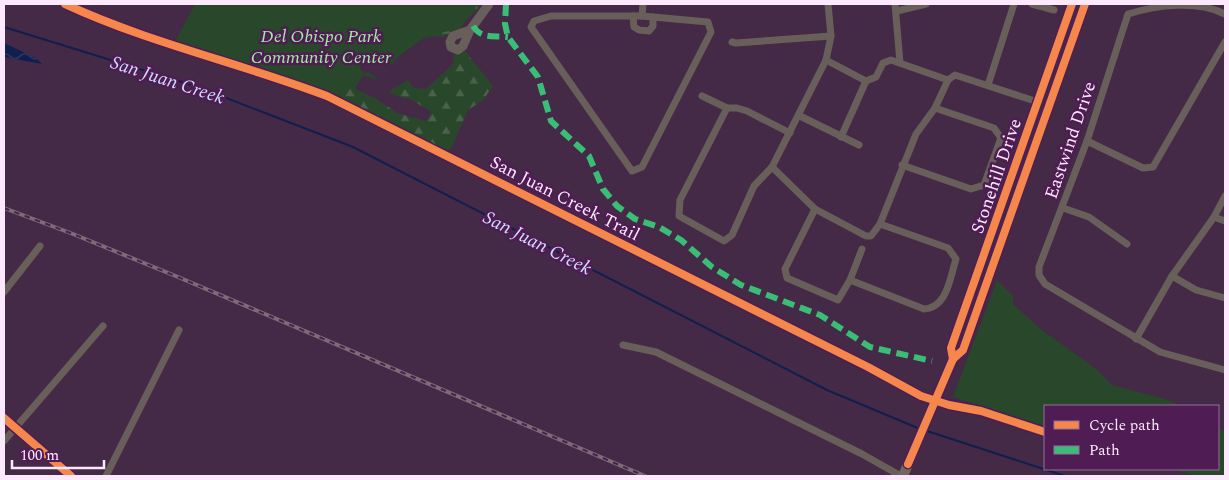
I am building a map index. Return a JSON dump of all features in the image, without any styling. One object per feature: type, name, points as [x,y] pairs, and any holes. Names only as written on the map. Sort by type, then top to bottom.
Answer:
[{"type":"main road","name":"Stonehill Drive","points":[[953,358],[951,348],[1072,4]]},
{"type":"main road","name":"Stonehill Drive","points":[[902,476],[953,358],[963,350],[1085,4]]},
{"type":"main road","points":[[1038,102],[1045,120]]},
{"type":"main road","points":[[4,418],[71,476]]},
{"type":"street","points":[[470,30],[489,4]]},
{"type":"street","points":[[642,16],[643,4]]},
{"type":"street","points":[[728,108],[680,200],[679,216],[699,229],[724,241],[732,235],[754,186],[772,167],[800,116],[826,60],[831,36],[828,4]]},
{"type":"street","points":[[900,62],[896,7],[926,4]]},
{"type":"street","points":[[988,85],[1014,4]]},
{"type":"street","points":[[1032,4],[1054,10]]},
{"type":"street","name":"Eastwind Drive","points":[[1136,340],[1046,284],[1039,275],[1039,267],[1063,208],[1087,140],[1128,14],[1150,7],[1198,5],[1216,9],[1225,14]]},
{"type":"street","points":[[551,16],[633,16],[708,22],[711,32],[642,167],[632,171],[531,27],[534,21],[551,16]]},
{"type":"street","points":[[633,16],[634,27],[639,30],[649,31],[653,26],[653,17]]},
{"type":"street","points":[[732,42],[831,36]]},
{"type":"street","points":[[1087,140],[1143,168],[1153,167],[1225,42]]},
{"type":"street","points":[[826,60],[866,81]]},
{"type":"street","points":[[841,137],[866,81],[876,77],[884,63],[891,60],[900,62],[948,80]]},
{"type":"street","points":[[772,167],[815,209],[866,236],[874,234],[880,224],[916,134],[935,108],[948,80],[955,75],[1038,102]]},
{"type":"street","points":[[702,96],[728,108],[746,111],[790,133]]},
{"type":"street","points":[[902,165],[971,189],[984,185],[1001,138],[994,128],[935,108]]},
{"type":"street","points":[[800,116],[858,145]]},
{"type":"street","points":[[1225,196],[1214,217],[1172,276],[1136,340],[1160,352],[1225,370]]},
{"type":"street","points":[[1063,208],[1089,217],[1127,244]]},
{"type":"street","points":[[815,209],[785,269],[785,275],[789,280],[834,300],[839,300],[850,280],[862,249]]},
{"type":"street","points":[[1214,217],[1225,221]]},
{"type":"street","points":[[850,280],[924,309],[933,309],[941,302],[956,259],[948,248],[880,224]]},
{"type":"street","points":[[4,292],[40,246]]},
{"type":"street","points":[[1172,276],[1196,290],[1225,298]]},
{"type":"street","points":[[4,441],[103,326]]},
{"type":"street","points":[[106,476],[179,330]]},
{"type":"street","points":[[623,345],[656,352],[862,454],[902,476]]},
{"type":"green space","name":"Del Obispo Park Community Center","points":[[195,4],[478,4],[460,29],[428,35],[395,59],[367,57],[336,98],[269,70],[174,43]]},
{"type":"green space","points":[[445,4],[482,4],[459,28],[443,37],[429,37],[414,43],[401,53],[393,65],[370,50],[360,68],[363,73],[369,72],[379,81],[363,75],[355,89],[375,98],[397,113],[426,121],[432,112],[408,98],[390,93],[391,90],[408,80],[414,88],[426,89],[454,63],[453,56],[455,54],[460,56],[458,52],[460,50],[465,51],[493,86],[483,100],[468,110],[451,149],[443,151],[336,98],[334,83],[369,38]]},
{"type":"green space","points":[[997,280],[1013,296],[1013,304],[1042,330],[1095,368],[1112,385],[1165,399],[1180,405],[1044,405],[1044,427],[953,397]]},
{"type":"green space","points":[[1219,429],[1225,432],[1225,476],[1197,476],[1176,470],[1219,470]]},
{"type":"water","points":[[4,43],[36,58],[42,64],[4,57]]},
{"type":"waterway","name":"San Juan Creek","points":[[4,27],[198,87],[353,147],[827,390],[920,429]]},
{"type":"waterway","name":"San Juan Creek","points":[[927,431],[1044,469]]},
{"type":"waterway","name":"San Juan Creek","points":[[1047,470],[1065,476]]},
{"type":"railway","points":[[4,208],[178,277],[645,476]]},
{"type":"marked path","points":[[506,4],[505,24],[508,37],[538,77],[551,121],[589,156],[603,189],[617,206],[635,219],[659,227],[681,240],[712,267],[741,285],[820,315],[870,347],[932,361]]},
{"type":"marked path","points":[[473,26],[484,35],[508,37]]},
{"type":"cycle path","name":"San Juan Creek Trail","points":[[65,4],[162,42],[327,96],[868,367],[921,396],[949,405],[981,411],[1044,432]]},
{"type":"cycle path","points":[[953,359],[951,348],[1072,4]]},
{"type":"cycle path","points":[[908,464],[953,359],[963,350],[1085,4]]},
{"type":"cycle path","points":[[4,418],[71,476]]}]
